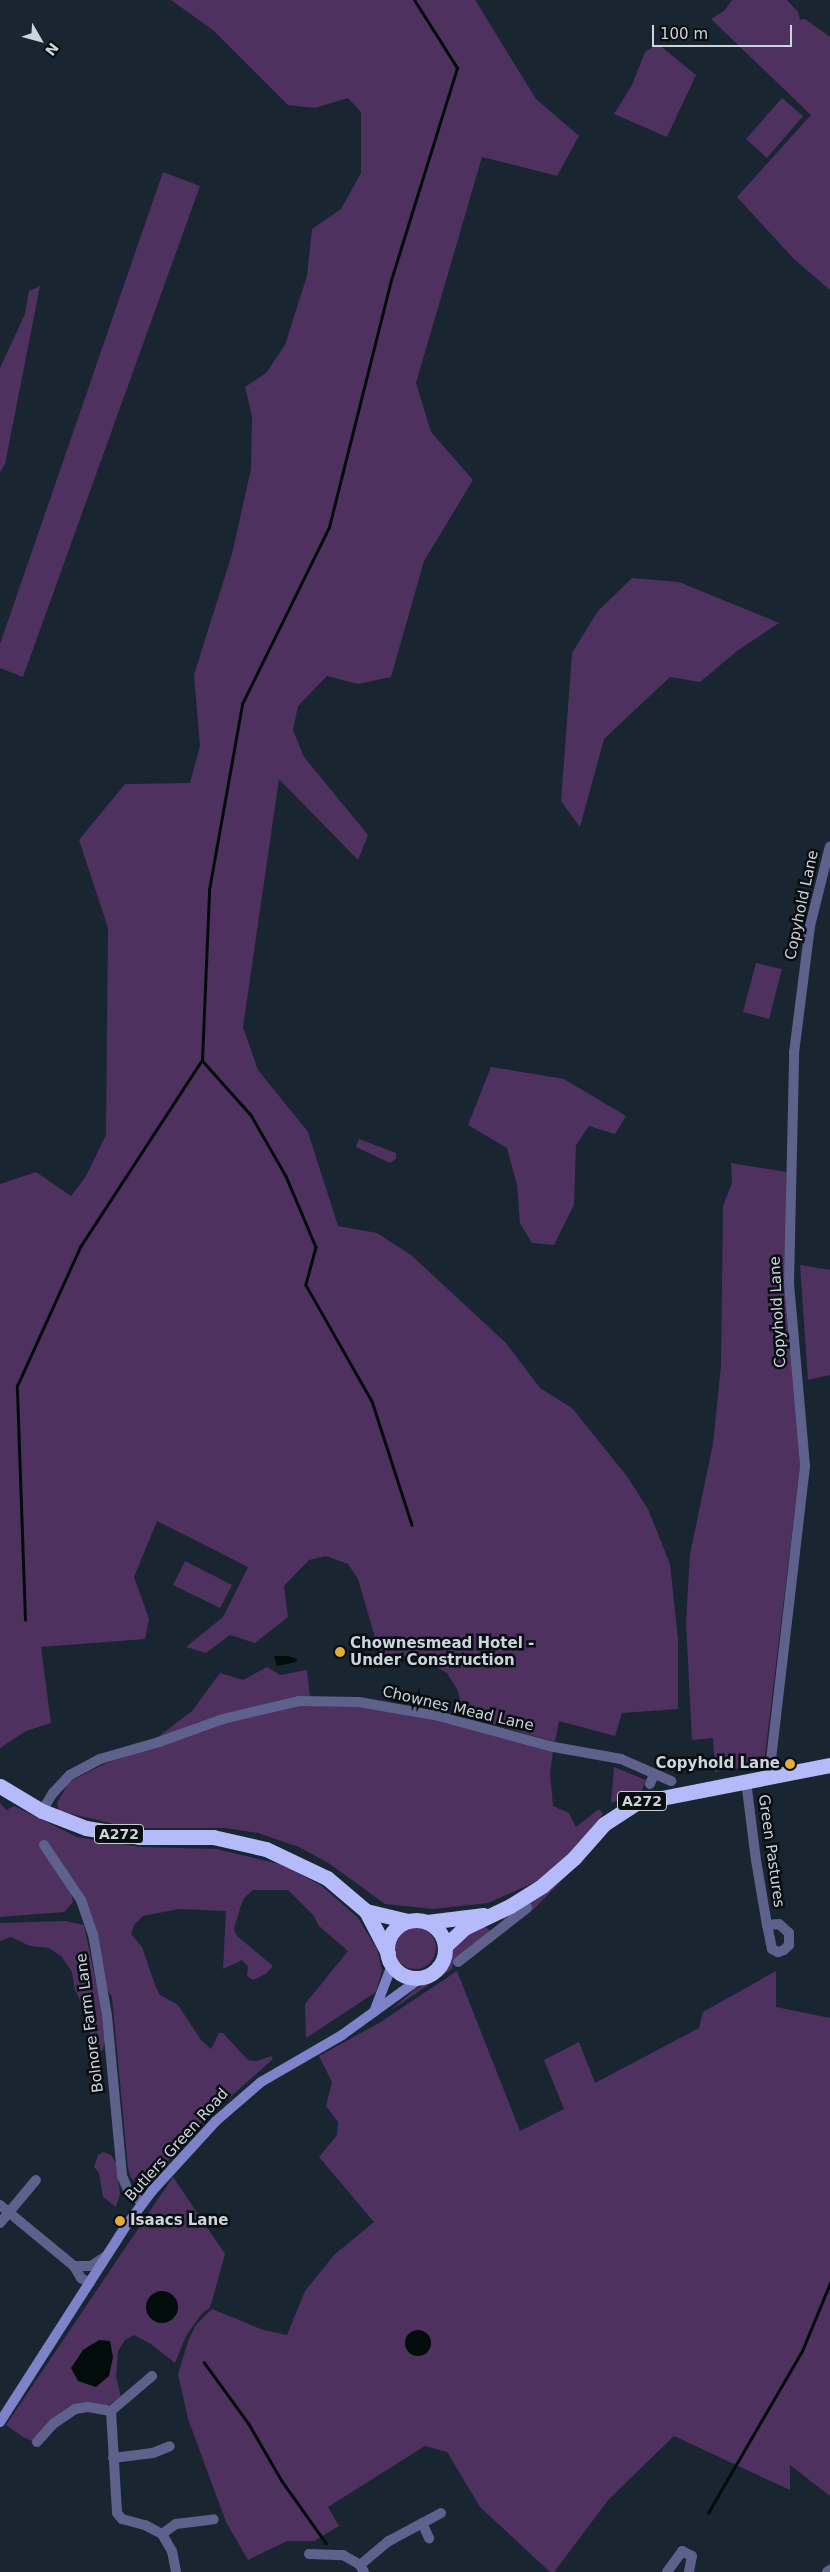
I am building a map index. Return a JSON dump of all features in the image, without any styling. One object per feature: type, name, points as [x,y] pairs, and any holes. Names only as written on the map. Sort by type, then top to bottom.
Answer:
[{"type":"highway","name":"A272","points":[[445,1946],[464,1928],[543,1885],[574,1858],[604,1824],[636,1803],[830,1764]]},
{"type":"highway","name":"A272","points":[[0,1786],[42,1812],[86,1828],[112,1833],[213,1837],[266,1848],[327,1878],[366,1911],[390,1959]]},
{"type":"highway","name":"A272","points":[[366,1911],[408,1921]]},
{"type":"highway","name":"A272","points":[[427,1922],[490,1915]]},
{"type":"highway","points":[[408,1921],[427,1922],[439,1931],[445,1946],[444,1954],[437,1969],[422,1977],[405,1976],[390,1959],[394,1930],[408,1921]]},
{"type":"main road","points":[[374,2012],[390,1959]]},
{"type":"main road","name":"Butlers Green Road","points":[[0,2422],[142,2203],[244,2094],[374,2012],[422,1977]]},
{"type":"street","name":"Copyhold Lane","points":[[769,1777],[805,1466],[789,1282],[794,1054],[810,926],[830,846]]},
{"type":"street","name":"Chownes Mead Lane","points":[[42,1812],[53,1793],[70,1774],[100,1759],[223,1719],[300,1702],[360,1702],[438,1716],[554,1747],[621,1759],[671,1781]]},
{"type":"street","points":[[650,1784],[654,1774]]},
{"type":"street","name":"Green Pastures","points":[[746,1781],[767,1926]]},
{"type":"street","name":"Bolnore Farm Lane","points":[[44,1845],[81,1900],[93,1934],[107,2016],[122,2176],[128,2190],[142,2203]]},
{"type":"street","points":[[458,1962],[527,1908]]},
{"type":"street","points":[[490,1915],[496,1932]]},
{"type":"street","points":[[0,2223],[36,2180]]},
{"type":"street","points":[[0,2205],[74,2266],[81,2278],[90,2283]]},
{"type":"street","points":[[74,2266],[95,2265],[109,2252]]},
{"type":"street","points":[[111,2411],[152,2376]]},
{"type":"street","points":[[37,2442],[53,2424],[75,2409],[88,2407],[111,2411]]},
{"type":"street","points":[[111,2411],[117,2513],[122,2519],[145,2525],[162,2534],[172,2551],[176,2572]]},
{"type":"street","points":[[113,2458],[153,2453],[170,2446]]},
{"type":"street","points":[[309,2554],[343,2555],[362,2568],[389,2541],[441,2513]]},
{"type":"street","points":[[162,2534],[176,2524],[214,2520]]},
{"type":"street","points":[[422,2523],[429,2538]]},
{"type":"street","points":[[667,2572],[682,2550],[692,2556],[689,2572]]},
{"type":"shaded area","points":[[171,0],[475,0],[536,99],[579,136],[557,176],[482,157],[416,383],[431,432],[473,480],[424,561],[391,677],[358,684],[327,676],[298,706],[293,730],[304,757],[368,835],[358,860],[279,779],[243,1027],[258,1070],[308,1132],[338,1226],[377,1233],[411,1255],[506,1343],[540,1388],[572,1408],[626,1475],[648,1509],[670,1564],[678,1639],[678,1709],[622,1713],[615,1736],[559,1721],[555,1742],[460,1714],[462,1710],[458,1691],[447,1673],[426,1661],[401,1655],[381,1658],[358,1579],[348,1564],[326,1556],[309,1560],[284,1586],[288,1617],[255,1643],[230,1635],[206,1653],[186,1647],[223,1617],[248,1567],[157,1521],[134,1577],[149,1619],[145,1639],[41,1647],[51,1723],[26,1731],[0,1748],[0,1184],[36,1172],[71,1196],[85,1178],[106,1135],[108,928],[79,840],[125,784],[190,783],[200,746],[194,675],[232,554],[251,469],[252,416],[245,387],[266,373],[285,345],[307,276],[312,229],[341,209],[361,173],[361,112],[348,98],[315,108],[288,105],[213,30]]},
{"type":"shaded area","points":[[732,0],[787,0],[798,12],[800,20],[805,19],[830,37],[830,290],[793,258],[737,197],[811,115],[711,19],[724,11]]},
{"type":"shaded area","points":[[658,44],[696,75],[667,137],[614,114],[632,85],[645,52]]},
{"type":"shaded area","points":[[782,98],[803,116],[767,158],[746,139]]},
{"type":"shaded area","points":[[163,172],[200,186],[23,677],[0,668],[0,644]]},
{"type":"shaded area","points":[[40,286],[5,464],[0,472],[0,368],[25,314],[29,291]]},
{"type":"shaded area","points":[[632,578],[679,582],[779,623],[737,651],[700,682],[670,677],[604,739],[580,827],[561,801],[572,653],[598,611]]},
{"type":"shaded area","points":[[756,963],[782,969],[769,1019],[743,1012]]},
{"type":"shaded area","points":[[491,1067],[564,1079],[626,1116],[615,1134],[589,1126],[576,1145],[574,1205],[554,1245],[532,1243],[520,1223],[517,1185],[507,1148],[468,1125]]},
{"type":"shaded area","points":[[359,1139],[396,1153],[396,1159],[390,1163],[356,1147]]},
{"type":"shaded area","points":[[731,1163],[786,1172],[788,1330],[800,1466],[764,1764],[715,1772],[713,1738],[692,1740],[686,1623],[690,1554],[713,1444],[721,1366],[723,1206],[732,1183]]},
{"type":"shaded area","points":[[800,1265],[830,1270],[830,1375],[808,1380]]},
{"type":"shaded area","points":[[185,1561],[232,1585],[220,1608],[173,1585]]},
{"type":"shaded area","points":[[274,1656],[288,1656],[297,1659],[296,1662],[277,1666]]},
{"type":"shaded area","points":[[267,1667],[280,1675],[307,1670],[310,1697],[437,1721],[553,1751],[550,1773],[553,1806],[569,1813],[576,1827],[599,1809],[603,1814],[569,1855],[540,1880],[488,1903],[433,1909],[385,1904],[330,1864],[299,1847],[258,1833],[225,1828],[131,1828],[59,1811],[57,1803],[69,1782],[106,1763],[164,1745],[158,1737],[192,1711],[220,1673],[243,1680]]},
{"type":"shaded area","points":[[614,1767],[646,1780],[641,1792],[611,1803]]},
{"type":"shaded area","points":[[0,1803],[6,1810],[14,1806],[77,1837],[141,1847],[217,1849],[283,1865],[322,1886],[358,1918],[377,1949],[382,1971],[376,1992],[306,2038],[305,2004],[348,1951],[319,1926],[314,1916],[288,1890],[253,1890],[244,1898],[240,1908],[234,1929],[237,1936],[273,1966],[266,1974],[253,1980],[247,1976],[248,1966],[242,1960],[223,1969],[226,1911],[179,1909],[143,1916],[134,1925],[131,1934],[142,1947],[160,1995],[178,2005],[201,2040],[211,2049],[219,2033],[223,2033],[248,2060],[257,2061],[271,2056],[273,2059],[192,2131],[155,2177],[147,2184],[140,2184],[131,2178],[128,2168],[112,1997],[107,1989],[94,1922],[79,1889],[71,1893],[73,1902],[64,1912],[0,1917]]},
{"type":"shaded area","points":[[578,1864],[534,1909],[503,1920],[503,1917]]},
{"type":"shaded area","points":[[65,1921],[84,1925],[99,1996],[105,2042],[102,2051],[98,2050],[92,2042],[86,2013],[75,1990],[72,1972],[62,1957],[49,1948],[30,1946],[11,1937],[0,1941],[0,1923]]},
{"type":"shaded area","points":[[484,1925],[490,1931],[487,1936],[453,1962],[452,1969],[390,2011],[414,1990],[438,1977],[448,1964],[456,1941]]},
{"type":"shaded area","points":[[415,1927],[430,1933],[436,1948],[430,1963],[415,1969],[400,1963],[394,1948],[400,1933]]},
{"type":"shaded area","points":[[457,1971],[520,2131],[564,2109],[544,2060],[579,2042],[595,2083],[699,2028],[703,2012],[776,1971],[776,2007],[830,2018],[830,2496],[790,2465],[790,2490],[674,2436],[609,2499],[554,2572],[550,2572],[480,2507],[447,2452],[425,2446],[328,2507],[339,2526],[314,2541],[287,2541],[248,2560],[226,2522],[188,2419],[178,2374],[189,2339],[196,2325],[212,2309],[263,2330],[287,2335],[305,2291],[334,2255],[374,2222],[319,2157],[337,2135],[338,2122],[326,2106],[332,2082],[319,2056],[379,2023]]},
{"type":"shaded area","points":[[103,2152],[111,2155],[116,2163],[120,2194],[116,2207],[103,2197],[99,2173],[94,2167],[98,2155]]},
{"type":"shaded area","points":[[173,2177],[225,2254],[210,2308],[202,2313],[186,2336],[175,2363],[151,2344],[134,2335],[125,2340],[118,2351],[116,2377],[121,2397],[107,2406],[93,2403],[32,2441],[23,2437],[6,2425]]},
{"type":"shaded area","points":[[162,2291],[174,2295],[178,2307],[174,2319],[162,2323],[150,2319],[146,2307],[150,2295]]},
{"type":"shaded area","points":[[418,2330],[427,2334],[431,2343],[427,2352],[418,2356],[409,2352],[405,2343],[409,2334]]},
{"type":"shaded area","points":[[99,2340],[110,2341],[113,2357],[109,2376],[96,2387],[78,2381],[71,2368],[83,2350]]},
{"type":"waterway","points":[[25,1620],[17,1386],[80,1247],[202,1060],[209,890],[242,704],[329,527],[391,280],[457,68],[414,0]]},
{"type":"waterway","points":[[202,1060],[251,1115],[286,1176],[316,1247],[306,1285],[372,1401],[412,1525]]},
{"type":"waterway","points":[[708,2513],[802,2351],[830,2283]]},
{"type":"waterway","points":[[204,2362],[249,2424],[282,2481],[326,2543]]},
{"type":"place","name":"Chownesmead Hotel - Under Construction","points":[[340,1652]]},
{"type":"place","name":"Copyhold Lane","points":[[790,1764]]},
{"type":"place","name":"Isaacs Lane","points":[[120,2221]]}]
